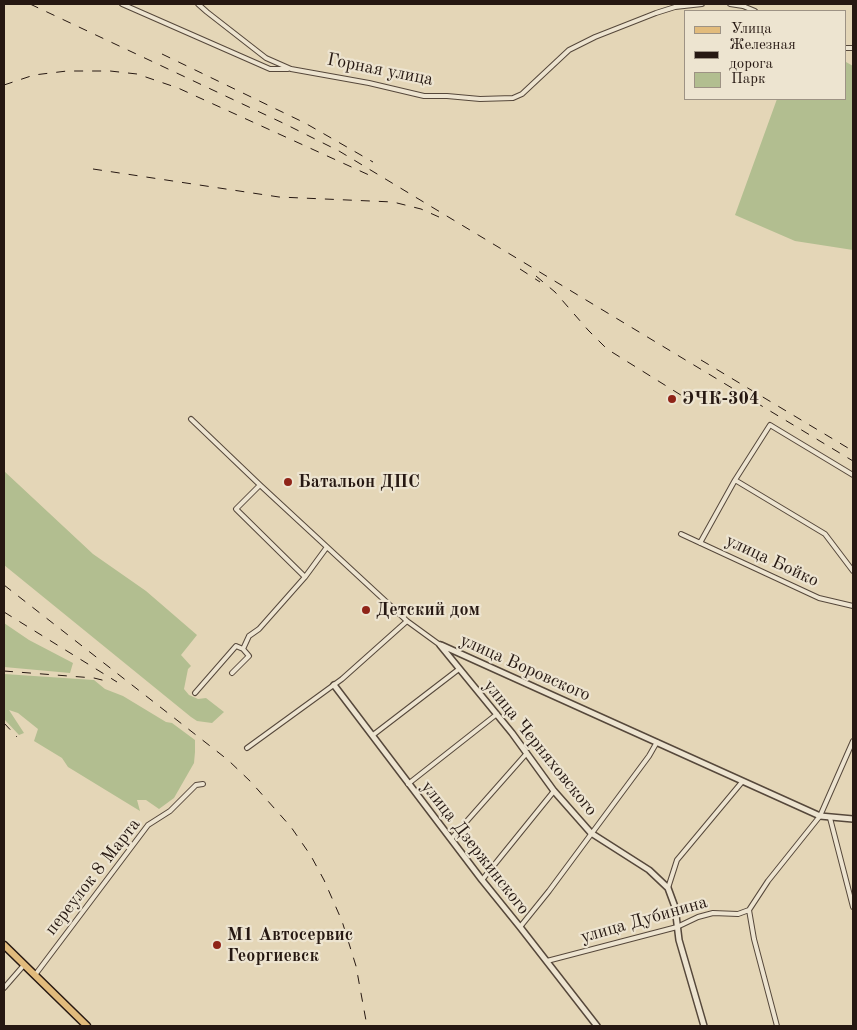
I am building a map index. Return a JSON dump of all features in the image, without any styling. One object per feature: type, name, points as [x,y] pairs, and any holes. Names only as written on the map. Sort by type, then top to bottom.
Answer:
[{"type":"main road","points":[[4,944],[87,1026]]},
{"type":"street","points":[[122,4],[270,69],[291,69]]},
{"type":"street","name":"Горная улица","points":[[198,4],[266,58],[291,69],[360,81],[424,96],[480,99],[513,98],[522,94],[569,50],[586,41],[669,9],[702,4]]},
{"type":"street","points":[[730,4],[753,10]]},
{"type":"street","name":"улица Воровского","points":[[192,418],[260,485],[407,621],[440,645],[820,816],[853,819]]},
{"type":"street","points":[[700,543],[735,480],[770,425],[853,475]]},
{"type":"street","points":[[735,480],[825,534],[853,571]]},
{"type":"street","points":[[260,485],[236,509],[305,577]]},
{"type":"street","name":"улица Бойко","points":[[681,534],[818,598],[853,606]]},
{"type":"street","points":[[243,649],[250,636],[259,629],[305,577],[327,547]]},
{"type":"street","points":[[247,748],[334,685],[407,621]]},
{"type":"street","name":"улица Черняховского","points":[[440,645],[497,714],[554,791],[591,834],[649,870],[668,888],[675,906],[679,940],[704,1026]]},
{"type":"street","points":[[195,693],[236,646],[243,649],[249,656],[232,673]]},
{"type":"street","points":[[373,735],[459,669]]},
{"type":"street","name":"улица Дзержинского","points":[[334,685],[482,880],[597,1026]]},
{"type":"street","points":[[408,784],[497,714]]},
{"type":"street","points":[[777,1026],[754,939],[749,910],[768,881],[820,816],[853,741]]},
{"type":"street","points":[[520,927],[649,756],[657,742]]},
{"type":"street","points":[[451,838],[527,754]]},
{"type":"street","points":[[668,888],[677,860],[742,782]]},
{"type":"street","name":"переулок 8 Марта","points":[[35,976],[148,825],[170,811],[196,785],[203,784]]},
{"type":"street","points":[[482,880],[554,791]]},
{"type":"street","points":[[830,818],[853,906]]},
{"type":"street","name":"улица Дубинина","points":[[546,961],[678,927],[698,917],[713,913],[738,914],[749,910]]},
{"type":"street","points":[[4,988],[24,965]]},
{"type":"green space","points":[[847,63],[853,66],[853,250],[795,241],[735,215],[777,100],[847,100]]},
{"type":"green space","points":[[4,471],[93,554],[146,591],[197,635],[181,655],[191,666],[188,669],[184,689],[189,695],[198,699],[206,698],[224,712],[212,723],[197,721],[191,717],[4,565]]},
{"type":"green space","points":[[4,623],[29,640],[73,663],[70,673],[4,667]]},
{"type":"green space","points":[[4,674],[94,680],[105,689],[123,696],[166,722],[172,723],[195,740],[194,763],[174,798],[159,809],[146,800],[137,800],[140,811],[68,767],[62,758],[34,741],[38,729],[18,713],[9,710],[24,733],[19,735],[4,719]]},
{"type":"railway","points":[[30,4],[339,151],[853,461]]},
{"type":"railway","points":[[162,54],[305,123],[373,162]]},
{"type":"railway","points":[[4,85],[34,75],[67,71],[110,71],[137,74],[178,88],[369,175]]},
{"type":"railway","points":[[93,169],[279,197],[393,202],[421,209],[439,217]]},
{"type":"railway","points":[[520,269],[540,282]]},
{"type":"railway","points":[[536,276],[555,292],[607,349],[692,402]]},
{"type":"railway","points":[[701,360],[853,451]]},
{"type":"railway","points":[[4,585],[228,760],[251,782],[291,827],[311,856],[342,921],[356,966],[367,1026]]},
{"type":"railway","points":[[4,612],[117,682]]},
{"type":"railway","points":[[4,671],[94,678],[110,682]]},
{"type":"railway","points":[[4,723],[17,737]]},
{"type":"place","name":"ЭЧК-304","points":[[672,399]]},
{"type":"place","name":"Батальон ДПС","points":[[288,482]]},
{"type":"place","name":"Детский дом","points":[[366,610]]},
{"type":"place","name":"М1 Автосервис Георгиевск","points":[[217,945]]}]
